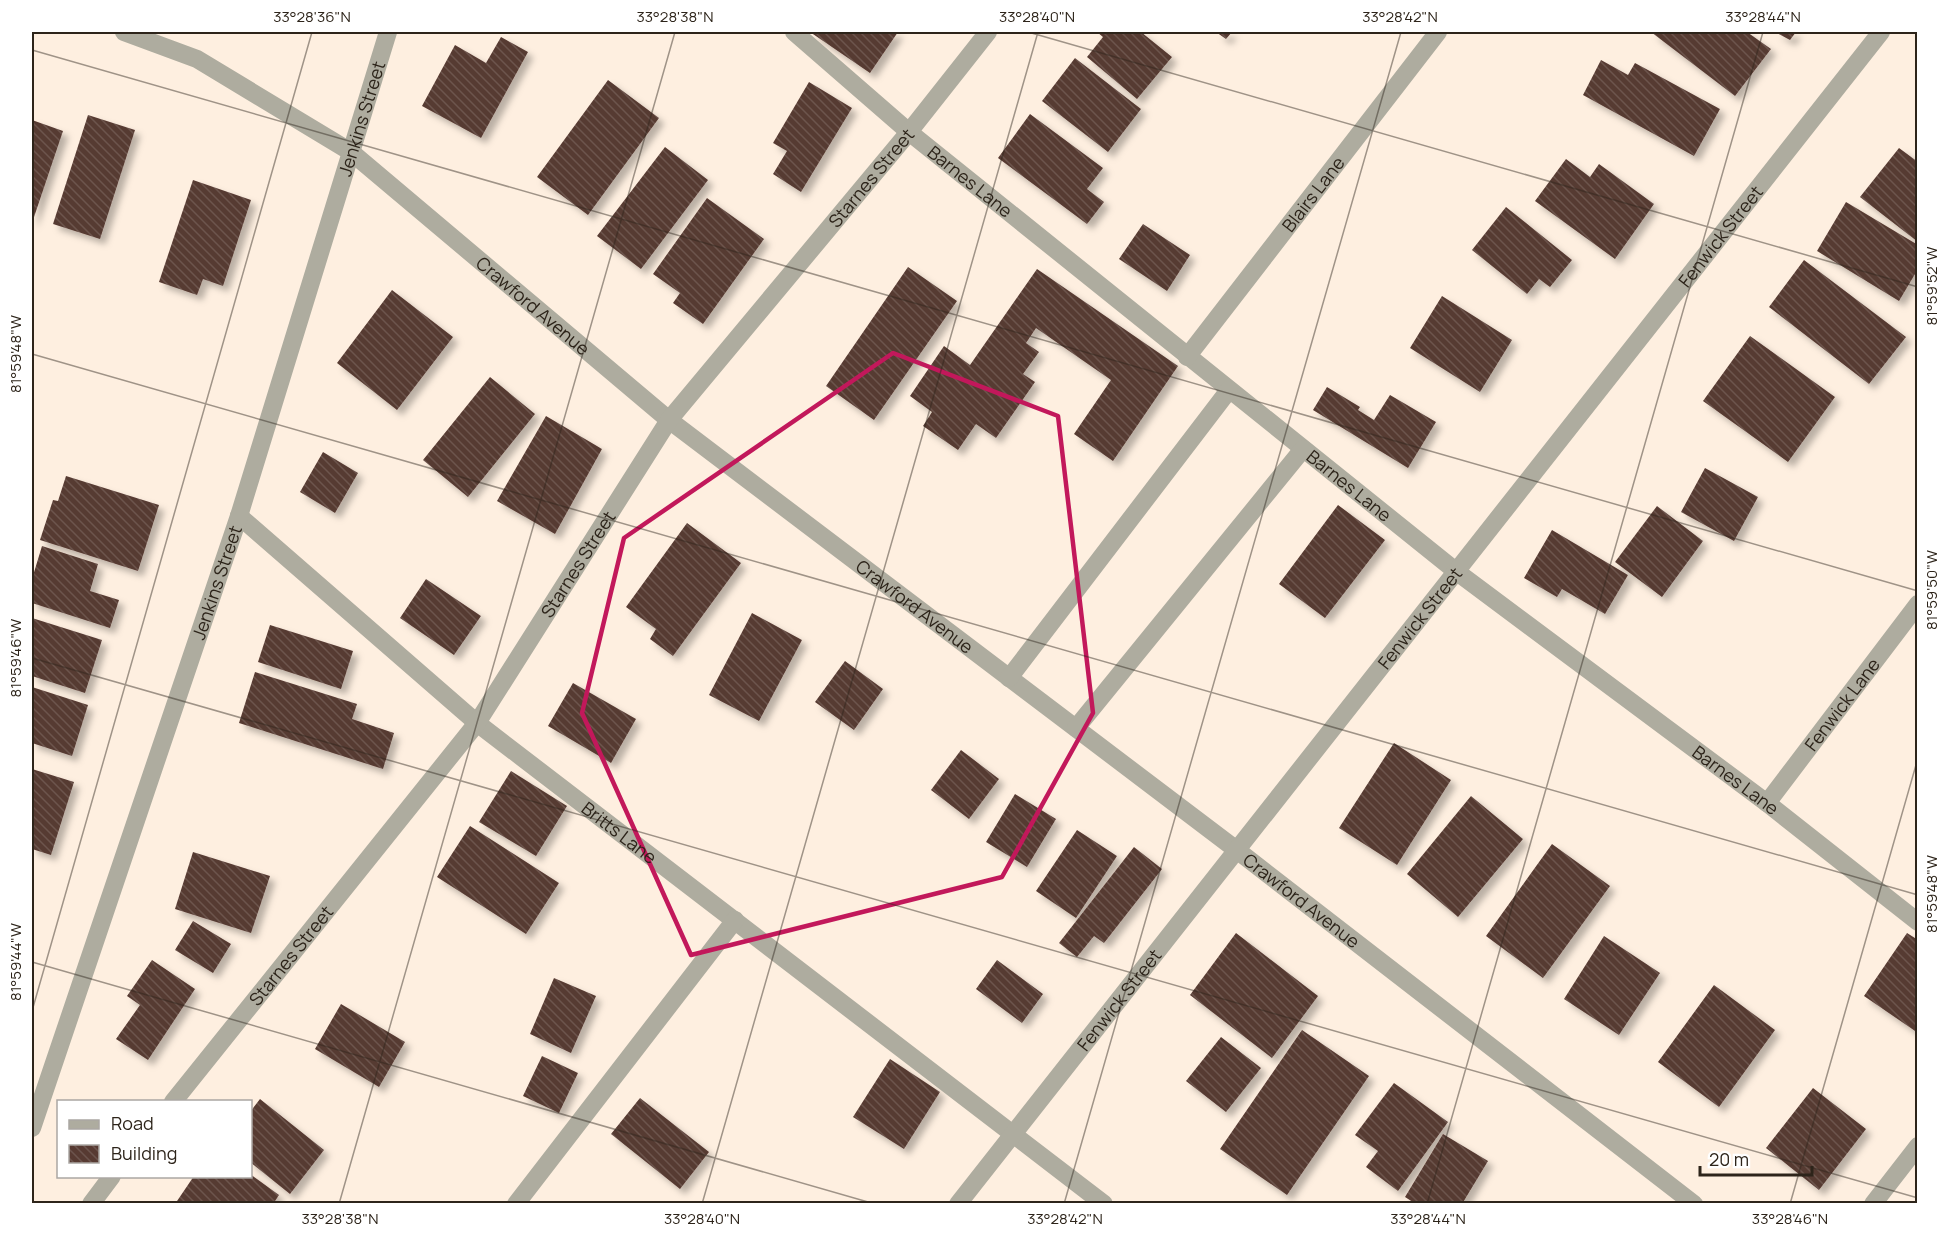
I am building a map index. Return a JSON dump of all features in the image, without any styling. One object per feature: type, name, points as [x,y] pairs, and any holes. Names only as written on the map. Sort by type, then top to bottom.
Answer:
[{"type":"street","name":"Crawford Avenue","points":[[124,32],[197,58],[351,152],[669,420],[1238,851],[1694,1203]]},
{"type":"street","name":"Jenkins Street","points":[[32,1128],[239,516],[388,32]]},
{"type":"street","name":"Barnes Lane","points":[[794,32],[909,132],[1457,572],[1767,803],[1917,922]]},
{"type":"street","name":"Starnes Street","points":[[174,1100],[477,723],[669,420],[909,132],[988,32]]},
{"type":"street","name":"Blairs Lane","points":[[1187,357],[1438,32]]},
{"type":"street","name":"Fenwick Street","points":[[958,1203],[1238,851],[1881,32]]},
{"type":"street","points":[[1009,678],[1229,390]]},
{"type":"street","points":[[1076,728],[1303,449]]},
{"type":"street","name":"Britts Lane","points":[[239,516],[477,723],[1012,1134]]},
{"type":"street","name":"Fenwick Lane","points":[[1767,803],[1917,604]]},
{"type":"street","points":[[516,1203],[735,920]]},
{"type":"street","points":[[1012,1134],[1104,1203]]},
{"type":"street","points":[[1873,1203],[1917,1146]]},
{"type":"street","points":[[91,1203],[110,1178]]},
{"type":"highlighted area","points":[[893,353],[1058,416],[1093,713],[1002,877],[691,955],[582,713],[624,538]]},
{"type":"building","points":[[810,32],[898,32],[870,73]]},
{"type":"building","points":[[1097,32],[1141,32],[1172,57],[1137,99],[1087,57],[1103,37]]},
{"type":"building","points":[[1216,32],[1232,32],[1226,39]]},
{"type":"building","points":[[1651,32],[1747,32],[1771,49],[1735,96]]},
{"type":"building","points":[[1775,32],[1796,32],[1790,40]]},
{"type":"building","points":[[501,37],[528,52],[481,138],[422,106],[455,45],[486,63]]},
{"type":"building","points":[[1075,58],[1141,109],[1108,152],[1042,101]]},
{"type":"building","points":[[1601,60],[1628,75],[1635,63],[1720,109],[1694,156],[1583,95]]},
{"type":"building","points":[[608,80],[659,118],[588,215],[537,177]]},
{"type":"building","points":[[809,82],[852,108],[801,192],[773,174],[787,151],[773,143]]},
{"type":"building","points":[[1030,114],[1103,168],[1087,189],[1104,202],[1087,224],[998,158]]},
{"type":"building","points":[[88,115],[135,130],[100,239],[53,224]]},
{"type":"building","points":[[32,120],[63,131],[32,223]]},
{"type":"building","points":[[665,147],[708,180],[641,269],[597,236]]},
{"type":"building","points":[[1899,148],[1918,162],[1918,242],[1860,197]]},
{"type":"building","points":[[1566,159],[1590,177],[1599,164],[1654,204],[1615,259],[1535,201]]},
{"type":"building","points":[[193,180],[251,200],[223,286],[203,279],[197,295],[159,282]]},
{"type":"building","points":[[707,198],[764,239],[703,324],[673,303],[680,293],[653,274]]},
{"type":"building","points":[[1846,202],[1918,245],[1918,269],[1899,301],[1817,251]]},
{"type":"building","points":[[1506,207],[1572,260],[1550,287],[1539,279],[1527,294],[1472,250]]},
{"type":"building","points":[[1143,224],[1190,255],[1167,291],[1119,259]]},
{"type":"building","points":[[1804,260],[1906,337],[1869,384],[1769,307]]},
{"type":"building","points":[[908,267],[957,301],[874,420],[826,386]]},
{"type":"building","points":[[1037,269],[1178,366],[1113,461],[1074,434],[1111,380],[1036,328],[1026,343],[1039,352],[1023,374],[1035,382],[996,438],[976,424],[958,450],[923,426],[932,412],[910,396],[944,346],[970,365]]},
{"type":"building","points":[[392,290],[453,337],[397,410],[337,363]]},
{"type":"building","points":[[1442,296],[1512,340],[1480,392],[1410,348]]},
{"type":"building","points":[[1750,336],[1835,397],[1788,462],[1703,401]]},
{"type":"building","points":[[490,377],[535,414],[468,497],[423,460]]},
{"type":"building","points":[[1327,387],[1360,407],[1358,410],[1374,420],[1390,395],[1436,422],[1408,468],[1313,410]]},
{"type":"building","points":[[546,416],[602,449],[555,534],[497,501]]},
{"type":"building","points":[[323,452],[358,473],[335,513],[300,492]]},
{"type":"building","points":[[1705,468],[1758,497],[1734,541],[1681,512]]},
{"type":"building","points":[[66,476],[159,505],[138,571],[40,540],[53,500],[58,501]]},
{"type":"building","points":[[1338,505],[1385,540],[1325,618],[1279,584]]},
{"type":"building","points":[[1657,506],[1703,541],[1662,597],[1615,562]]},
{"type":"building","points":[[687,523],[741,563],[673,656],[650,639],[656,629],[626,607]]},
{"type":"building","points":[[1552,530],[1628,575],[1605,614],[1562,589],[1557,597],[1524,578]]},
{"type":"building","points":[[42,546],[98,564],[90,591],[119,600],[110,628],[32,603],[32,579]]},
{"type":"building","points":[[426,579],[481,616],[454,655],[400,618]]},
{"type":"building","points":[[752,613],[802,640],[759,721],[709,695]]},
{"type":"building","points":[[32,618],[102,640],[85,693],[32,676]]},
{"type":"building","points":[[270,625],[353,651],[341,689],[258,662]]},
{"type":"building","points":[[845,661],[883,689],[854,730],[815,702]]},
{"type":"building","points":[[255,672],[357,704],[352,719],[394,733],[383,769],[239,723]]},
{"type":"building","points":[[573,683],[636,719],[611,763],[548,726]]},
{"type":"building","points":[[32,687],[88,705],[72,756],[32,743]]},
{"type":"building","points":[[1394,743],[1451,780],[1397,865],[1339,828]]},
{"type":"building","points":[[961,750],[999,779],[969,819],[931,790]]},
{"type":"building","points":[[32,769],[74,782],[51,855],[32,849]]},
{"type":"building","points":[[511,771],[567,806],[536,856],[479,822]]},
{"type":"building","points":[[1015,794],[1056,819],[1027,867],[986,842]]},
{"type":"building","points":[[1471,796],[1523,839],[1458,917],[1407,874]]},
{"type":"building","points":[[470,826],[559,883],[526,934],[437,877]]},
{"type":"building","points":[[1077,830],[1117,856],[1076,918],[1036,891]]},
{"type":"building","points":[[1552,844],[1610,886],[1543,978],[1486,936]]},
{"type":"building","points":[[1134,847],[1162,869],[1104,943],[1094,936],[1077,957],[1059,943]]},
{"type":"building","points":[[193,852],[270,876],[251,933],[175,909]]},
{"type":"building","points":[[193,921],[231,944],[213,973],[175,950]]},
{"type":"building","points":[[1236,933],[1318,996],[1272,1058],[1190,995]]},
{"type":"building","points":[[1907,933],[1918,940],[1918,1033],[1864,996]]},
{"type":"building","points":[[1604,936],[1660,973],[1619,1035],[1564,999]]},
{"type":"building","points":[[152,960],[195,989],[148,1060],[116,1039],[140,1005],[127,996]]},
{"type":"building","points":[[997,960],[1043,994],[1022,1023],[976,989]]},
{"type":"building","points":[[554,978],[596,996],[571,1053],[530,1034]]},
{"type":"building","points":[[1714,985],[1775,1030],[1719,1107],[1658,1062]]},
{"type":"building","points":[[341,1004],[405,1042],[379,1087],[315,1049]]},
{"type":"building","points":[[1302,1030],[1369,1076],[1287,1195],[1220,1149]]},
{"type":"building","points":[[1221,1037],[1261,1068],[1226,1112],[1186,1081]]},
{"type":"building","points":[[542,1056],[578,1073],[559,1113],[523,1096]]},
{"type":"building","points":[[890,1059],[940,1092],[904,1149],[853,1117]]},
{"type":"building","points":[[1394,1083],[1448,1122],[1398,1191],[1366,1167],[1378,1151],[1355,1135]]},
{"type":"building","points":[[1813,1088],[1866,1129],[1819,1190],[1766,1148]]},
{"type":"building","points":[[640,1098],[709,1152],[680,1189],[611,1134]]},
{"type":"building","points":[[260,1099],[324,1150],[290,1194],[252,1164],[252,1109]]},
{"type":"building","points":[[1443,1134],[1488,1161],[1462,1204],[1416,1204],[1405,1197]]},
{"type":"building","points":[[252,1175],[279,1195],[273,1204],[175,1204],[193,1178],[252,1178]]}]
